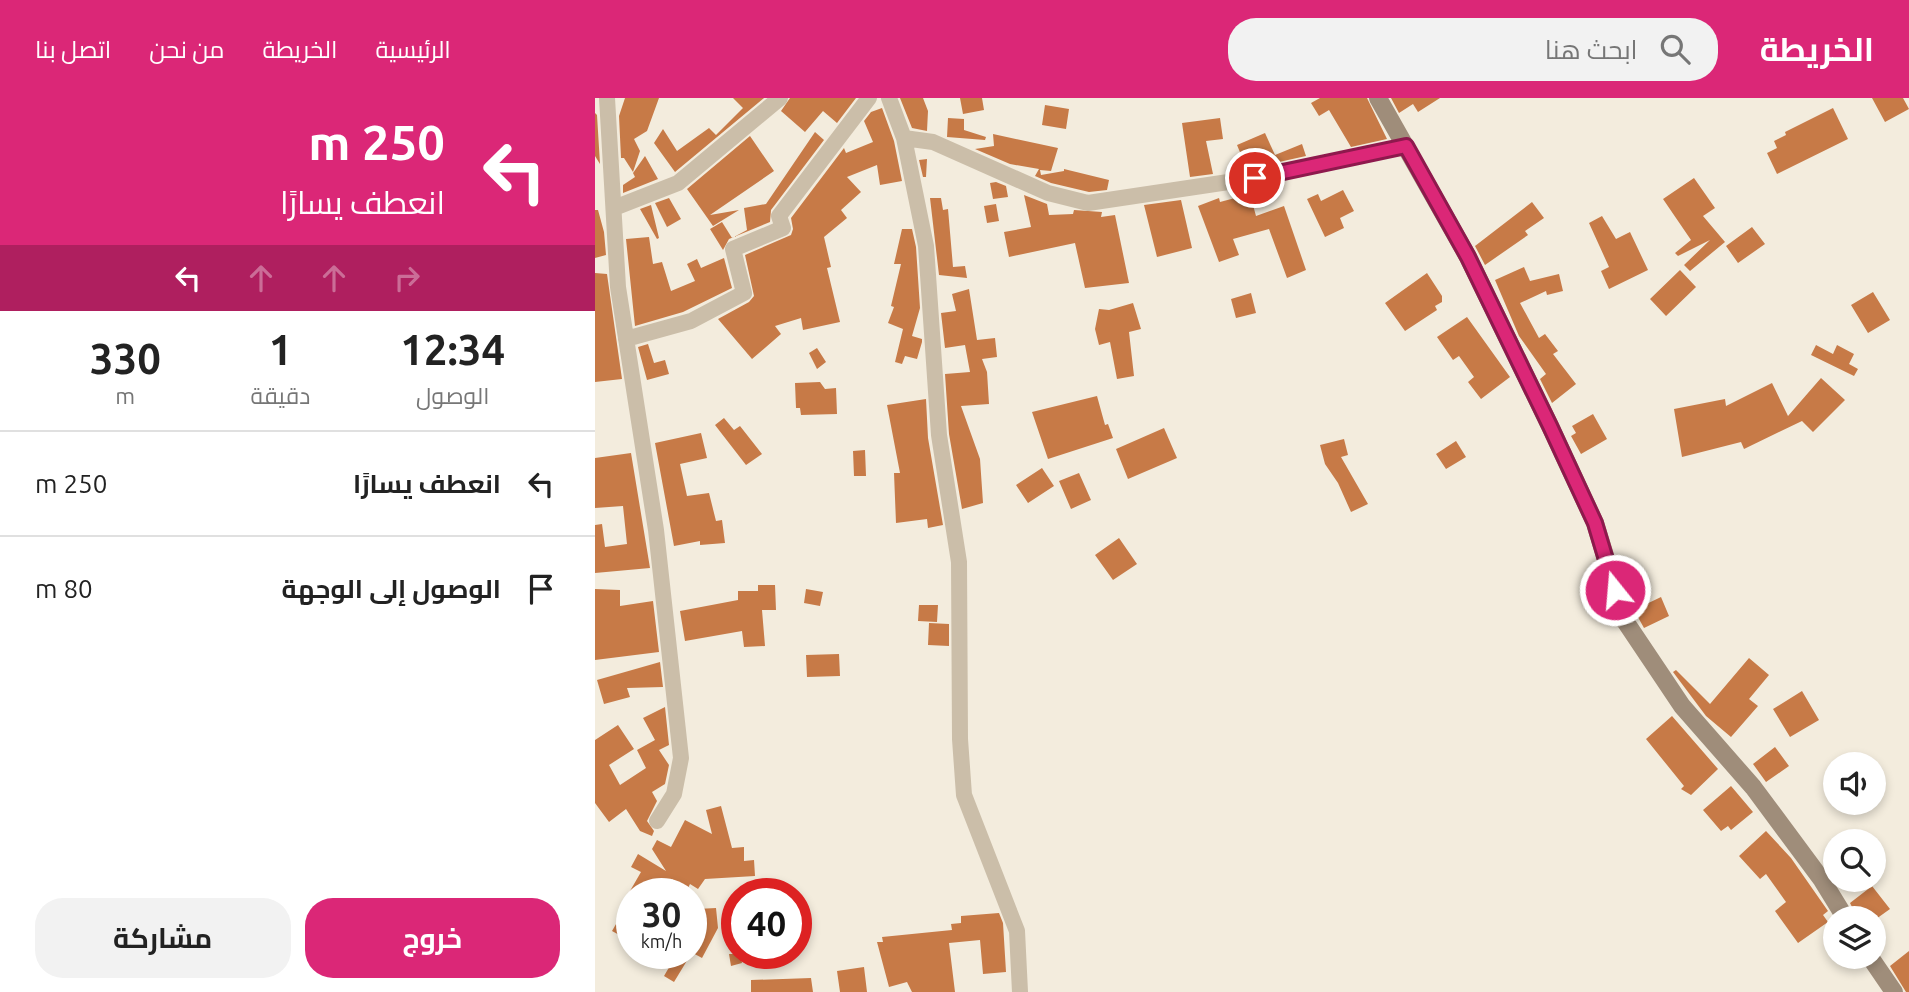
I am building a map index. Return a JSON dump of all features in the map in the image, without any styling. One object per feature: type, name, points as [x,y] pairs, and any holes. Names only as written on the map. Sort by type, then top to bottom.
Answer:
[{"type":"street","points":[[607,98],[618,287],[656,530],[681,758],[674,794],[657,821]]},
{"type":"street","points":[[614,208],[678,183],[780,98]]},
{"type":"street","points":[[626,340],[691,321],[744,293],[733,249],[783,228],[779,216],[869,98]]},
{"type":"street","points":[[889,98],[904,138],[926,246],[939,435],[959,562],[960,739],[964,795],[1017,931],[1020,992]]},
{"type":"street","points":[[1378,98],[1468,257],[1584,498],[1595,523],[1625,621],[1682,706],[1753,788],[1822,880],[1838,906]]},
{"type":"street","points":[[904,138],[933,142],[1048,193],[1088,203],[1255,178],[1406,146]]},
{"type":"street","points":[[1878,969],[1894,992]]},
{"type":"building","points":[[625,98],[659,98],[647,131],[634,139],[640,151],[633,172],[624,158],[621,158],[619,116]]},
{"type":"building","points":[[733,98],[764,98],[675,172],[654,143],[663,129],[677,151],[709,128],[716,135],[743,108]]},
{"type":"building","points":[[790,98],[856,98],[837,123],[823,111],[805,132],[781,111]]},
{"type":"building","points":[[900,98],[923,98],[928,111],[927,131],[912,128]]},
{"type":"building","points":[[960,98],[982,98],[984,110],[963,114]]},
{"type":"building","points":[[1320,98],[1367,98],[1387,139],[1351,147],[1329,110],[1319,116],[1311,103]]},
{"type":"building","points":[[1391,98],[1440,98],[1418,112],[1413,104],[1399,113]]},
{"type":"building","points":[[1872,98],[1903,98],[1909,109],[1885,122]]},
{"type":"building","points":[[1045,105],[1069,109],[1066,129],[1042,125]]},
{"type":"building","points":[[882,108],[894,141],[902,181],[880,185],[877,165],[847,177],[861,192],[841,210],[847,218],[824,237],[831,267],[827,268],[840,322],[803,330],[801,318],[775,326],[781,334],[752,359],[718,319],[749,302],[754,296],[745,255],[791,235],[791,218],[844,148],[846,153],[873,142],[864,121],[871,112]]},
{"type":"building","points":[[1833,108],[1848,139],[1777,174],[1767,153],[1777,148],[1774,141],[1786,135],[1785,132]]},
{"type":"building","points":[[595,113],[597,115],[600,164],[595,156]]},
{"type":"building","points":[[948,118],[964,119],[964,130],[986,137],[985,140],[947,137]]},
{"type":"building","points":[[1220,118],[1223,139],[1206,141],[1213,174],[1190,177],[1182,123]]},
{"type":"building","points":[[815,132],[824,140],[771,210],[770,222],[734,237],[747,230],[744,208],[766,204]]},
{"type":"building","points":[[1265,133],[1275,155],[1302,144],[1306,156],[1247,169],[1237,145]]},
{"type":"building","points":[[993,134],[1058,148],[1051,171],[1040,170],[1041,175],[1064,169],[1109,180],[1107,190],[1089,192],[1051,183],[1035,176],[1039,169],[1010,164],[975,149],[994,146]]},
{"type":"building","points":[[750,136],[774,171],[710,215],[739,210],[713,226],[687,189]]},
{"type":"building","points":[[645,156],[658,179],[623,193],[623,185],[635,177],[633,173]]},
{"type":"building","points":[[927,159],[926,177],[923,177],[919,160]]},
{"type":"building","points":[[1694,178],[1715,208],[1703,216],[1725,242],[1690,271],[1684,265],[1710,240],[1678,256],[1675,253],[1691,240],[1663,199]]},
{"type":"building","points":[[990,183],[1006,186],[1008,197],[993,199]]},
{"type":"building","points":[[1343,190],[1354,211],[1340,218],[1344,228],[1325,237],[1307,199],[1318,194],[1321,201]]},
{"type":"building","points":[[1250,194],[1256,216],[1284,206],[1306,270],[1287,278],[1269,229],[1233,239],[1239,255],[1219,262],[1198,206],[1219,198],[1220,202]]},
{"type":"building","points":[[1024,195],[1047,204],[1049,215],[1073,214],[1074,210],[1102,212],[1101,217],[1115,215],[1129,283],[1085,288],[1075,243],[1009,257],[1004,232],[1031,227]]},
{"type":"building","points":[[669,198],[681,219],[667,227],[655,203]]},
{"type":"building","points":[[930,198],[941,198],[943,210],[948,209],[953,267],[965,266],[967,278],[939,275]]},
{"type":"building","points":[[1181,200],[1192,248],[1157,257],[1144,205]]},
{"type":"building","points":[[1532,202],[1544,218],[1525,231],[1528,235],[1485,265],[1475,246]]},
{"type":"building","points":[[996,204],[999,221],[987,223],[984,206]]},
{"type":"building","points":[[651,205],[659,238],[657,239],[640,209]]},
{"type":"building","points":[[595,210],[598,210],[604,232],[606,255],[595,258]]},
{"type":"building","points":[[1602,216],[1616,239],[1630,232],[1648,270],[1609,289],[1601,271],[1609,267],[1589,223]]},
{"type":"building","points":[[722,222],[732,238],[723,250],[710,229]]},
{"type":"building","points":[[1752,227],[1765,244],[1738,263],[1726,246]]},
{"type":"building","points":[[902,229],[912,229],[916,247],[920,308],[912,336],[922,339],[922,342],[917,359],[905,356],[902,364],[895,362],[903,329],[888,323],[894,307],[891,306],[901,264],[894,264]]},
{"type":"building","points":[[649,237],[653,264],[662,262],[671,291],[695,281],[687,264],[697,259],[701,268],[724,258],[732,288],[683,312],[635,326],[626,239]]},
{"type":"building","points":[[1524,267],[1530,281],[1559,274],[1563,291],[1547,295],[1546,291],[1520,303],[1539,338],[1545,334],[1558,351],[1553,354],[1576,384],[1552,403],[1540,379],[1546,374],[1519,336],[1495,280]]},
{"type":"building","points":[[1680,270],[1696,287],[1666,316],[1650,299]]},
{"type":"building","points":[[595,273],[607,274],[622,379],[595,382]]},
{"type":"building","points":[[1427,273],[1442,296],[1442,302],[1435,306],[1437,310],[1405,331],[1385,303]]},
{"type":"building","points":[[969,289],[977,340],[995,338],[997,357],[982,359],[987,372],[989,404],[961,406],[980,459],[983,503],[962,509],[949,434],[945,374],[970,372],[965,345],[945,348],[941,313],[956,311],[952,294]]},
{"type":"building","points":[[1873,292],[1890,320],[1868,333],[1851,305]]},
{"type":"building","points":[[1251,293],[1256,313],[1236,318],[1231,299]]},
{"type":"building","points":[[1133,303],[1141,329],[1129,332],[1134,376],[1117,379],[1110,342],[1099,345],[1095,329],[1099,309],[1109,310]]},
{"type":"building","points":[[1467,317],[1510,377],[1481,399],[1468,382],[1474,377],[1459,356],[1453,360],[1437,337]]},
{"type":"building","points":[[648,344],[654,363],[665,360],[669,374],[647,380],[638,347]]},
{"type":"building","points":[[1816,345],[1833,354],[1837,345],[1854,354],[1849,364],[1858,369],[1854,376],[1811,355]]},
{"type":"building","points":[[817,348],[826,362],[817,369],[809,353]]},
{"type":"building","points":[[1821,378],[1845,400],[1813,432],[1802,421],[1744,449],[1741,442],[1682,457],[1674,409],[1725,399],[1726,406],[1772,383],[1788,416]]},
{"type":"building","points":[[820,382],[825,389],[836,388],[837,414],[801,415],[800,408],[796,408],[795,383]]},
{"type":"building","points":[[1097,396],[1105,425],[1108,424],[1113,438],[1048,459],[1032,412]]},
{"type":"building","points":[[926,399],[928,438],[943,525],[928,528],[927,519],[896,523],[894,473],[900,473],[887,405]]},
{"type":"building","points":[[1593,414],[1607,439],[1581,454],[1571,436],[1576,433],[1572,426]]},
{"type":"building","points":[[724,418],[734,430],[740,426],[762,454],[746,465],[715,425]]},
{"type":"building","points":[[1164,428],[1177,458],[1128,479],[1116,449]]},
{"type":"building","points":[[701,433],[707,458],[680,464],[687,496],[709,493],[716,521],[722,520],[725,543],[700,545],[700,541],[674,546],[655,443]]},
{"type":"building","points":[[1344,439],[1348,455],[1341,457],[1368,504],[1351,512],[1338,483],[1325,464],[1320,445]]},
{"type":"building","points":[[1456,441],[1466,457],[1446,469],[1436,454]]},
{"type":"building","points":[[865,450],[866,476],[854,476],[853,451]]},
{"type":"building","points":[[631,453],[650,568],[595,573],[595,525],[602,524],[605,547],[627,544],[623,506],[595,508],[595,458]]},
{"type":"building","points":[[1042,468],[1054,486],[1028,503],[1016,485]]},
{"type":"building","points":[[1079,473],[1091,500],[1071,509],[1059,481]]},
{"type":"building","points":[[1119,538],[1137,564],[1113,580],[1095,555]]},
{"type":"building","points":[[758,585],[775,585],[776,610],[762,610],[765,646],[744,647],[742,631],[685,641],[680,611],[738,600],[738,591],[758,591]]},
{"type":"building","points":[[595,589],[620,590],[620,606],[653,601],[659,652],[595,660]]},
{"type":"building","points":[[806,589],[823,592],[820,606],[804,603]]},
{"type":"building","points":[[1661,597],[1669,616],[1644,628],[1634,610]]},
{"type":"building","points":[[919,605],[938,605],[937,622],[918,621]]},
{"type":"building","points":[[929,623],[949,624],[949,646],[928,645]]},
{"type":"building","points":[[839,654],[840,676],[807,677],[806,655]]},
{"type":"building","points":[[1749,658],[1769,675],[1749,699],[1758,706],[1731,737],[1706,716],[1673,672],[1676,670],[1710,704]]},
{"type":"building","points":[[660,662],[663,687],[627,688],[630,697],[604,704],[597,680]]},
{"type":"building","points":[[1802,691],[1819,720],[1790,737],[1773,709]]},
{"type":"building","points":[[665,707],[669,745],[659,750],[669,765],[665,784],[652,792],[657,801],[647,821],[654,831],[652,836],[640,831],[626,809],[609,822],[595,803],[595,740],[618,725],[634,749],[609,765],[620,785],[646,768],[637,750],[655,740],[643,718]]},
{"type":"building","points":[[1672,716],[1718,769],[1691,795],[1681,789],[1684,786],[1646,739]]},
{"type":"building","points":[[1775,747],[1789,766],[1766,782],[1753,764]]},
{"type":"building","points":[[1731,786],[1753,812],[1731,830],[1728,826],[1721,831],[1703,810]]},
{"type":"building","points":[[721,806],[732,848],[744,847],[744,861],[754,860],[755,876],[638,878],[641,872],[631,867],[638,854],[666,871],[652,849],[657,840],[671,847],[685,820],[712,834],[706,810]]},
{"type":"building","points":[[1766,831],[1791,858],[1825,906],[1823,926],[1798,943],[1775,911],[1786,902],[1766,874],[1760,879],[1739,856]]},
{"type":"building","points":[[1864,892],[1877,892],[1890,909],[1886,912],[1886,906],[1852,906],[1850,903]]},
{"type":"building","points":[[707,908],[716,908],[718,928],[707,949]]},
{"type":"building","points":[[999,913],[1003,923],[1006,972],[983,974],[980,940],[949,943],[955,992],[912,992],[907,982],[889,987],[877,942],[883,942],[882,937],[952,930],[951,924],[961,923],[961,916]]},
{"type":"building","points":[[1909,951],[1909,992],[1906,992],[1890,966]]},
{"type":"building","points":[[864,967],[867,992],[840,992],[837,971]]},
{"type":"building","points":[[668,969],[682,969],[674,982],[664,976]]},
{"type":"building","points":[[811,978],[813,992],[751,992],[751,980]]},
{"type":"route","points":[[1255,178],[1406,146],[1468,257],[1550,426],[1595,523],[1615,590]]}]
